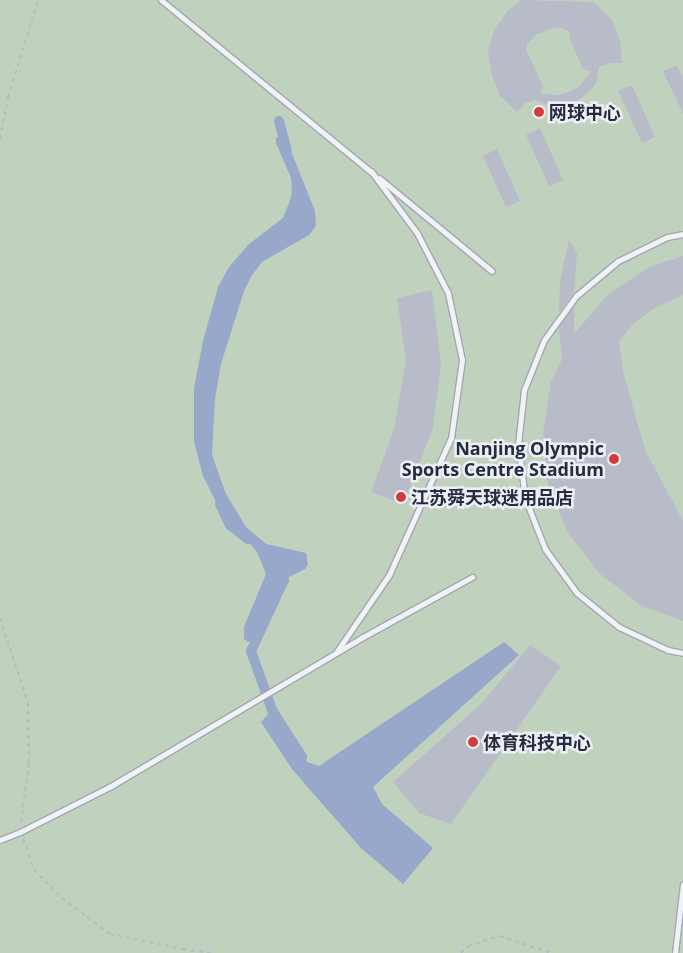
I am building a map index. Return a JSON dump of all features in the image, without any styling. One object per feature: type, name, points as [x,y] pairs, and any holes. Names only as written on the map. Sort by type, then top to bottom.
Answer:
[{"type":"lane","points":[[161,0],[492,271]]},
{"type":"lane","points":[[336,653],[389,575],[451,438],[462,360],[448,293],[417,233],[371,172]]},
{"type":"lane","points":[[683,234],[667,237],[618,261],[576,296],[544,340],[524,390],[518,444],[525,498],[545,549],[577,593],[619,627],[668,650],[683,653]]},
{"type":"lane","points":[[0,840],[20,832],[111,786],[336,653],[472,577]]},
{"type":"lane","points":[[675,953],[683,884]]},
{"type":"path","points":[[0,138],[8,97],[38,0]]},
{"type":"path","points":[[0,618],[28,703],[29,763],[20,832],[34,870],[62,898],[110,934],[211,953]]},
{"type":"path","points":[[461,953],[468,946],[500,936],[552,953]]},
{"type":"green space","points":[[0,0],[683,0],[683,953],[0,953]]},
{"type":"water","points":[[280,136],[285,138],[289,146],[315,211],[316,226],[309,235],[262,262],[252,275],[244,291],[221,364],[215,399],[212,455],[226,494],[246,527],[266,544],[306,553],[308,565],[305,569],[287,578],[273,593],[257,636],[248,642],[244,639],[244,627],[266,574],[257,552],[218,506],[203,476],[194,442],[194,388],[203,341],[218,287],[229,267],[248,245],[283,218],[289,203],[292,193],[291,178],[276,143],[276,138]]},
{"type":"water","points":[[504,642],[519,655],[373,787],[382,804],[433,848],[403,884],[361,848],[311,791],[292,769],[261,722],[270,712],[307,762],[319,766]]},
{"type":"building","points":[[522,0],[594,2],[612,20],[620,40],[622,63],[609,63],[599,67],[596,83],[588,93],[577,101],[562,105],[545,104],[535,100],[525,103],[517,112],[500,96],[492,75],[488,51],[494,31],[509,9]],"holes":[[[553,28],[562,28],[571,33],[569,37],[583,69],[591,71],[580,86],[569,92],[557,95],[539,93],[543,86],[526,50],[527,44],[536,35]]]},
{"type":"building","points":[[677,65],[683,78],[683,114],[663,71]]},
{"type":"building","points":[[632,85],[655,137],[642,143],[618,91]]},
{"type":"building","points":[[540,128],[563,180],[549,186],[526,135]]},
{"type":"building","points":[[497,149],[520,201],[506,207],[483,156]]},
{"type":"building","points":[[569,240],[577,253],[574,292],[559,312],[560,282]]},
{"type":"building","name":"Nanjing Olympic Sports Centre Stadium","points":[[683,256],[683,295],[653,309],[632,325],[619,342],[623,371],[645,450],[683,521],[683,621],[642,606],[600,574],[568,533],[548,485],[543,433],[551,382],[562,359],[559,327],[574,307],[574,334],[607,295],[651,266]]},
{"type":"building","points":[[432,290],[441,364],[433,428],[403,504],[371,492],[394,429],[406,360],[397,298]]},
{"type":"building","name":"体育科技中心","points":[[530,645],[561,666],[451,824],[419,813],[393,782],[482,703]]},
{"type":"waterway","points":[[279,121],[287,150]]},
{"type":"waterway","points":[[220,504],[230,525],[248,539]]},
{"type":"waterway","points":[[276,570],[284,580],[251,651],[272,710],[302,757]]},
{"type":"place","name":"网球中心","points":[[539,112]]},
{"type":"place","name":"Nanjing Olympic Sports Centre Stadium","points":[[614,459]]},
{"type":"place","name":"江苏舜天球迷用品店","points":[[401,497]]},
{"type":"place","name":"体育科技中心","points":[[473,742]]}]
